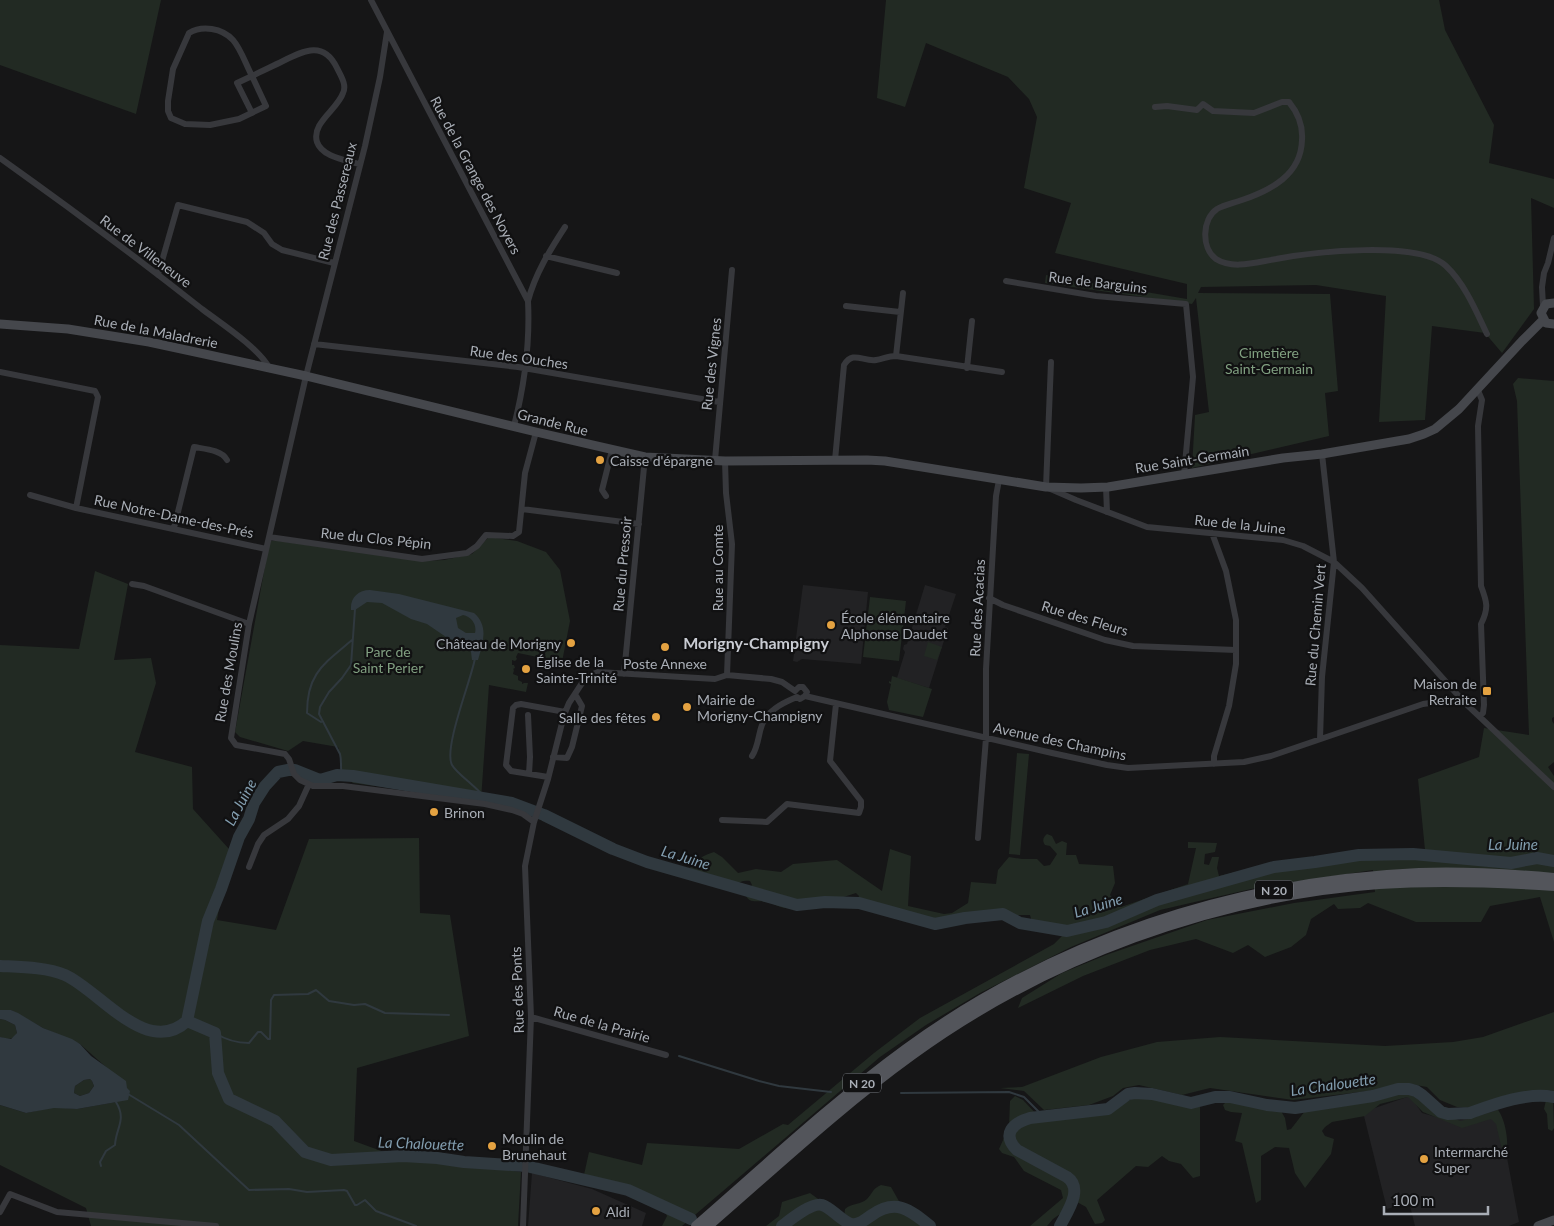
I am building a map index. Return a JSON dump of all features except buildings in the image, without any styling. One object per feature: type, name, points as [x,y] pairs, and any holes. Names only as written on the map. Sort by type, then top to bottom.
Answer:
[{"type":"main road","points":[[1554,303],[1543,306],[1541,313],[1543,320],[1549,324],[1554,324]]},
{"type":"main road","name":"Rue Saint-Germain","points":[[799,460],[885,461],[1046,487],[1081,488],[1106,487],[1410,439],[1435,429],[1447,421],[1543,320]]},
{"type":"main road","name":"Rue de la Maladrerie","points":[[0,324],[68,329],[149,342],[306,376]]},
{"type":"main road","name":"Grande Rue","points":[[306,376],[646,457],[726,461],[799,460]]},
{"type":"main road","name":"N 20","points":[[696,1226],[854,1090],[907,1048],[975,1004],[1047,966],[1105,940],[1153,922],[1206,906],[1294,886],[1419,873],[1503,874],[1554,878]]},
{"type":"main road","name":"N 20","points":[[708,1226],[860,1095],[913,1054],[980,1010],[1051,973],[1109,948],[1180,922],[1250,903],[1297,895],[1377,884],[1420,882],[1470,881],[1554,886]]},
{"type":"main road","points":[[1538,1226],[1554,1220]]},
{"type":"street","name":"Rue de la Grange des Noyers","points":[[371,0],[528,301],[529,325],[525,369],[514,426]]},
{"type":"street","points":[[210,28],[225,34],[234,41],[252,76],[266,106],[239,119],[210,125],[185,124],[171,118],[168,111],[168,101],[173,69],[188,33],[195,29],[210,28]]},
{"type":"street","name":"Rue des Passereaux","points":[[306,376],[360,164],[380,78],[387,32]]},
{"type":"street","points":[[252,113],[237,83],[299,52],[312,49],[324,52],[332,59],[345,87],[343,95],[316,133],[317,143],[324,152],[360,164]]},
{"type":"street","points":[[1155,107],[1167,106],[1197,110],[1203,104],[1212,111],[1254,113],[1282,102],[1289,102],[1300,120],[1302,144],[1300,155],[1290,173],[1270,190],[1216,210],[1208,220],[1204,228],[1205,237],[1210,251],[1215,258],[1226,263],[1238,264],[1285,257],[1354,251],[1396,251],[1422,254],[1435,258],[1446,265],[1456,277],[1487,334]]},
{"type":"street","name":"Rue de Villeneuve","points":[[0,158],[158,275],[265,359],[270,369]]},
{"type":"street","points":[[158,275],[178,205],[247,222],[264,233],[272,244],[282,250],[334,263]]},
{"type":"street","points":[[528,301],[531,287],[546,256],[565,227]]},
{"type":"street","points":[[1543,306],[1542,287],[1544,274],[1554,238]]},
{"type":"street","points":[[546,256],[617,273]]},
{"type":"street","name":"Rue des Vignes","points":[[714,460],[732,270]]},
{"type":"street","name":"Rue de Barguins","points":[[1006,281],[1096,296],[1186,304],[1193,377],[1184,475]]},
{"type":"street","points":[[896,356],[903,293]]},
{"type":"street","points":[[846,306],[900,312]]},
{"type":"street","points":[[967,368],[972,321]]},
{"type":"street","name":"Rue des Ouches","points":[[314,344],[525,369],[719,402]]},
{"type":"street","points":[[835,460],[844,365],[848,359],[853,357],[877,360],[888,356],[896,356],[1002,372]]},
{"type":"street","points":[[1046,487],[1051,362]]},
{"type":"street","name":"Rue Notre-Dame-des-Prés","points":[[0,372],[94,391],[98,397],[76,508]]},
{"type":"street","name":"Rue des Moulins","points":[[306,376],[249,624],[231,738],[236,745],[284,754],[289,759],[293,771],[300,780],[309,784],[343,786],[485,804],[512,810],[534,821]]},
{"type":"street","points":[[1477,388],[1482,400],[1478,426],[1481,586],[1486,600],[1487,612],[1481,624],[1484,705],[1483,713],[1480,716]]},
{"type":"street","name":"Rue du Clos Pépin","points":[[269,537],[422,559],[473,551],[486,535],[516,535],[519,532],[525,473],[536,432]]},
{"type":"street","points":[[174,528],[194,447],[219,452],[227,460]]},
{"type":"street","points":[[606,496],[602,490],[612,450]]},
{"type":"street","name":"Rue du Chemin Vert","points":[[1320,739],[1322,677],[1334,562],[1322,454]]},
{"type":"street","name":"Rue du Pressoir","points":[[624,674],[640,498],[646,457]]},
{"type":"street","name":"Rue au Comte","points":[[726,461],[726,493],[732,544],[727,675]]},
{"type":"street","name":"Rue des Acacias","points":[[978,838],[986,738],[989,598],[996,496],[999,480]]},
{"type":"street","name":"Rue de la Juine","points":[[1046,487],[1148,527],[1283,540],[1303,546],[1334,562],[1362,588],[1464,702]]},
{"type":"street","points":[[1106,487],[1107,512]]},
{"type":"street","name":"Rue Notre-Dame-des-Prés","points":[[30,495],[76,508],[266,549]]},
{"type":"street","points":[[522,509],[639,524]]},
{"type":"street","points":[[1212,533],[1226,571],[1236,620],[1236,664],[1228,706],[1214,756],[1214,764]]},
{"type":"street","points":[[132,584],[144,586],[249,624]]},
{"type":"street","name":"Rue des Fleurs","points":[[989,598],[1003,605],[1105,640],[1133,646],[1236,650]]},
{"type":"street","name":"Rue des Ponts","points":[[523,1226],[524,1176],[531,1068],[531,1017],[525,866],[534,821],[565,712],[586,677],[598,672],[624,674]]},
{"type":"street","points":[[624,674],[715,679],[727,675],[782,682],[796,694],[800,698],[805,696],[806,692],[803,687],[797,688],[796,694],[781,703],[764,719],[758,748],[752,756]]},
{"type":"street","points":[[553,756],[567,758],[572,747],[582,706],[575,694]]},
{"type":"street","name":"Avenue des Champins","points":[[805,696],[1107,765],[1128,768],[1244,762],[1271,756],[1423,704],[1451,700],[1464,702]]},
{"type":"street","points":[[1464,702],[1554,787]]},
{"type":"street","points":[[548,777],[511,771],[506,765],[513,708],[521,704],[565,712]]},
{"type":"street","points":[[722,820],[767,822],[787,804],[859,813],[861,801],[830,761],[836,704]]},
{"type":"street","points":[[528,715],[529,774]]},
{"type":"street","points":[[249,867],[258,844],[264,835],[288,819],[299,806],[309,784]]},
{"type":"street","name":"Rue de la Prairie","points":[[531,1017],[666,1055]]},
{"type":"street","points":[[0,1212],[10,1194],[57,1212],[216,1226]]},
{"type":"shaded area","name":"École élémentaire Alphonse Daudet","points":[[803,585],[868,592],[861,664],[802,659],[797,662],[793,661]]},
{"type":"shaded area","points":[[925,585],[956,594],[945,627],[948,628],[929,688],[897,678],[905,652],[903,649],[904,645],[907,644]]},
{"type":"shaded area","points":[[366,590],[399,594],[474,613],[482,623],[484,635],[478,660],[472,660],[471,652],[466,646],[446,637],[427,624],[411,619],[382,603],[367,602],[355,610],[351,610],[353,598],[358,593]],"holes":[[[463,615],[473,622],[475,633],[466,633],[458,628],[456,618]]]},
{"type":"shaded area","points":[[0,1010],[11,1010],[43,1028],[80,1044],[91,1056],[126,1081],[127,1088],[130,1091],[128,1100],[77,1109],[54,1108],[26,1113],[0,1105],[0,1037],[11,1039],[17,1033],[15,1025],[0,1019]],"holes":[[[90,1079],[94,1086],[89,1093],[80,1096],[74,1093],[75,1086],[84,1080]]]},
{"type":"shaded area","points":[[1410,1096],[1422,1113],[1454,1122],[1498,1109],[1519,1222],[1509,1226],[1415,1226],[1409,1202],[1387,1209],[1363,1112]]},
{"type":"shaded area","points":[[532,1173],[592,1189],[646,1213],[642,1226],[528,1226]]},
{"type":"green space","points":[[0,0],[161,0],[136,114],[0,65]]},
{"type":"green space","name":"Cimetière Saint-Germain","points":[[886,0],[1439,0],[1445,30],[1494,125],[1489,163],[1554,179],[1554,208],[1531,198],[1534,309],[1502,353],[1485,333],[1432,326],[1425,420],[1379,422],[1386,296],[1316,285],[1201,287],[1198,293],[1330,294],[1338,391],[1325,393],[1329,436],[1192,468],[1195,415],[1209,412],[1196,298],[1192,304],[1045,283],[1046,275],[1187,299],[1187,284],[1055,253],[1071,203],[1024,188],[1037,117],[1029,99],[1008,77],[926,43],[905,107],[877,98]]},
{"type":"green space","points":[[1518,378],[1554,381],[1554,717],[1552,721],[1554,724],[1554,762],[1548,767],[1554,776],[1554,942],[1540,897],[1490,906],[1481,922],[1416,922],[1368,903],[1360,908],[1338,909],[1334,904],[1311,919],[1306,935],[1291,947],[1265,957],[1248,945],[1233,953],[1196,939],[1150,950],[1083,976],[1018,1008],[1022,998],[1062,973],[1106,955],[1207,920],[1294,903],[1375,892],[1373,870],[1251,889],[1160,910],[1071,947],[980,993],[926,1025],[880,1057],[682,1226],[662,1226],[667,1216],[659,1199],[582,1184],[589,1152],[642,1165],[647,1143],[739,1149],[783,1124],[788,1125],[874,1053],[920,1018],[1054,944],[1064,934],[1052,927],[1032,922],[1030,915],[1009,915],[995,911],[968,914],[938,922],[904,914],[895,916],[860,908],[856,905],[859,896],[856,893],[821,904],[794,909],[780,907],[763,901],[752,901],[746,896],[752,885],[750,881],[743,881],[728,887],[716,886],[699,877],[690,868],[707,854],[714,852],[722,857],[738,873],[756,869],[781,872],[793,864],[837,860],[882,891],[890,849],[911,856],[908,906],[944,914],[952,913],[968,903],[971,882],[996,884],[998,870],[1009,857],[1037,859],[1044,866],[1050,865],[1057,854],[1050,846],[1044,844],[1043,839],[1047,834],[1052,836],[1056,844],[1062,841],[1067,843],[1066,855],[1076,855],[1079,864],[1113,866],[1115,883],[1110,895],[1121,907],[1188,884],[1196,848],[1188,848],[1188,842],[1217,843],[1215,852],[1205,854],[1204,864],[1209,865],[1212,857],[1219,857],[1217,868],[1219,876],[1278,862],[1371,850],[1425,850],[1418,779],[1479,757],[1484,728],[1529,735],[1517,401],[1513,384]]},
{"type":"green space","name":"Parc de Saint Perier","points":[[489,537],[517,541],[546,552],[560,570],[570,621],[562,662],[518,653],[517,659],[515,661],[512,660],[512,665],[515,668],[513,669],[513,674],[518,676],[518,680],[522,684],[528,683],[526,692],[489,685],[481,800],[353,783],[342,775],[338,747],[303,741],[288,751],[240,737],[235,732],[271,541],[422,561],[444,560],[472,554]]},
{"type":"green space","points":[[95,571],[128,584],[114,660],[151,658],[156,683],[135,752],[192,767],[193,809],[229,849],[217,920],[276,930],[309,839],[419,838],[420,913],[450,915],[469,1036],[357,1068],[354,1141],[395,1156],[521,1172],[518,1226],[91,1226],[86,1208],[0,1165],[0,1105],[26,1113],[54,1107],[77,1109],[116,1102],[107,1068],[80,1044],[43,1028],[11,1010],[0,1010],[0,645],[79,649]]},
{"type":"green space","points":[[870,597],[906,601],[899,661],[863,657]]},
{"type":"green space","points":[[928,642],[942,647],[937,660],[924,656]]},
{"type":"green space","points":[[892,676],[932,689],[923,717],[889,710],[887,702],[891,684],[889,681],[891,682]]},
{"type":"green space","points":[[1017,753],[1029,754],[1020,855],[1009,854]]},
{"type":"green space","points":[[1554,1012],[1554,1091],[1542,1090],[1499,1098],[1473,1108],[1457,1107],[1440,1100],[1427,1087],[1405,1083],[1377,1090],[1293,1100],[1210,1088],[1182,1095],[1139,1085],[1123,1088],[1113,1096],[1089,1105],[1044,1110],[1024,1091],[1000,1088],[1022,1087],[1101,1057],[1157,1042],[1220,1037],[1385,1046],[1453,1042],[1483,1037]]},
{"type":"green space","points":[[0,1019],[15,1025],[17,1033],[14,1037],[7,1039],[0,1037]]},
{"type":"green space","points":[[90,1079],[94,1086],[89,1093],[80,1096],[74,1093],[75,1086],[84,1080]]},
{"type":"green space","points":[[1410,1091],[1418,1094],[1443,1115],[1461,1121],[1498,1110],[1503,1118],[1506,1129],[1507,1148],[1505,1151],[1502,1150],[1496,1124],[1491,1119],[1462,1128],[1423,1112],[1408,1097],[1380,1104],[1365,1116],[1332,1122],[1325,1127],[1322,1131],[1325,1136],[1334,1139],[1331,1154],[1305,1188],[1295,1173],[1289,1148],[1275,1147],[1261,1156],[1261,1200],[1256,1203],[1242,1143],[1235,1141],[1242,1113],[1225,1110],[1223,1105],[1230,1098],[1250,1106],[1281,1111],[1285,1118],[1287,1130],[1291,1129],[1305,1111]]},
{"type":"green space","points":[[1015,1096],[1023,1100],[1042,1120],[1100,1114],[1140,1096],[1200,1107],[1200,1176],[1193,1178],[1181,1164],[1169,1161],[1162,1156],[1148,1167],[1136,1166],[1097,1200],[1105,1220],[1102,1223],[1095,1224],[1086,1207],[1077,1202],[1053,1219],[1047,1226],[1030,1226],[1063,1198],[1061,1190],[1024,1171],[1014,1157],[1002,1153],[999,1149],[1009,1127],[1010,1101]]},
{"type":"green space","points":[[1553,1098],[1554,1128],[1552,1131],[1548,1129],[1547,1114],[1544,1109],[1546,1100]]},
{"type":"green space","points":[[881,1185],[891,1187],[900,1203],[912,1208],[934,1226],[766,1226],[779,1216],[782,1202],[810,1193],[844,1218],[845,1209],[864,1201]]},
{"type":"waterway","points":[[342,775],[340,754],[319,714],[320,707],[329,692],[351,665],[355,609]]},
{"type":"waterway","points":[[321,722],[307,713],[310,688],[319,670],[325,663],[352,640]]},
{"type":"waterway","points":[[475,658],[451,744],[450,756],[455,769],[485,798]]},
{"type":"waterway","name":"La Juine","points":[[0,966],[58,972],[78,983],[124,1018],[140,1027],[156,1032],[172,1030],[187,1021],[208,921],[239,837],[249,819],[254,803],[265,786],[278,772],[288,770],[295,770],[320,780],[337,775],[353,776],[512,803],[544,815],[613,849],[647,862],[797,905],[825,902],[859,903],[935,924],[965,918],[1003,914],[1020,923],[1067,931],[1106,922],[1157,900],[1274,867],[1359,855],[1413,854],[1511,863],[1537,858],[1554,861]]},
{"type":"waterway","points":[[215,1033],[227,1039],[249,1043],[258,1032],[261,1032],[270,1039],[271,1000],[274,995],[308,994],[316,990],[329,1001],[354,1005],[365,1004],[385,1013],[449,1015]]},
{"type":"waterway","name":"La Chalouette","points":[[187,1021],[215,1033],[218,1073],[229,1099],[275,1121],[305,1152],[331,1160],[403,1156],[526,1166],[628,1190],[691,1219]]},
{"type":"waterway","points":[[679,1056],[779,1086],[831,1092]]},
{"type":"waterway","name":"La Chalouette","points":[[1060,1226],[1073,1201],[1074,1188],[1072,1182],[1067,1177],[1017,1150],[1010,1139],[1011,1130],[1014,1126],[1030,1118],[1108,1109],[1128,1094],[1135,1093],[1152,1094],[1191,1103],[1215,1097],[1230,1097],[1267,1105],[1295,1108],[1373,1096],[1398,1089],[1409,1089],[1416,1091],[1441,1112],[1448,1114],[1470,1113],[1522,1097],[1554,1097]]},
{"type":"waterway","points":[[901,1093],[1009,1092],[1024,1097],[1044,1117]]},
{"type":"waterway","points":[[128,1094],[179,1125],[249,1190],[289,1189],[307,1192],[344,1190],[347,1191],[355,1205],[365,1200],[376,1211],[416,1226]]},
{"type":"waterway","points":[[101,1166],[100,1162],[106,1151],[115,1145],[120,1124],[121,1114],[116,1102]]},
{"type":"waterway","name":"La Chalouette","points":[[782,1226],[801,1212],[818,1205],[827,1207],[844,1220],[853,1224],[862,1222],[888,1207],[902,1208],[916,1215],[930,1226]]},
{"type":"place","name":"Caisse d'épargne","points":[[600,460]]},
{"type":"place","name":"École élémentaire Alphonse Daudet","points":[[831,625]]},
{"type":"place","name":"Château de Morigny","points":[[571,643]]},
{"type":"place","name":"Poste Annexe","points":[[665,647]]},
{"type":"place","name":"Église de la Sainte-Trinité","points":[[526,669]]},
{"type":"place","name":"Maison de Retraite","points":[[1487,691]]},
{"type":"place","name":"Mairie de Morigny-Champigny","points":[[687,707]]},
{"type":"place","name":"Salle des fêtes","points":[[656,717]]},
{"type":"place","name":"Brinon","points":[[434,812]]},
{"type":"place","name":"Moulin de Brunehaut","points":[[492,1146]]},
{"type":"place","name":"Intermarché Super","points":[[1424,1159]]},
{"type":"place","name":"Aldi","points":[[596,1211]]},
{"type":"district","name":"Morigny-Champigny","points":[[756,642]]}]
